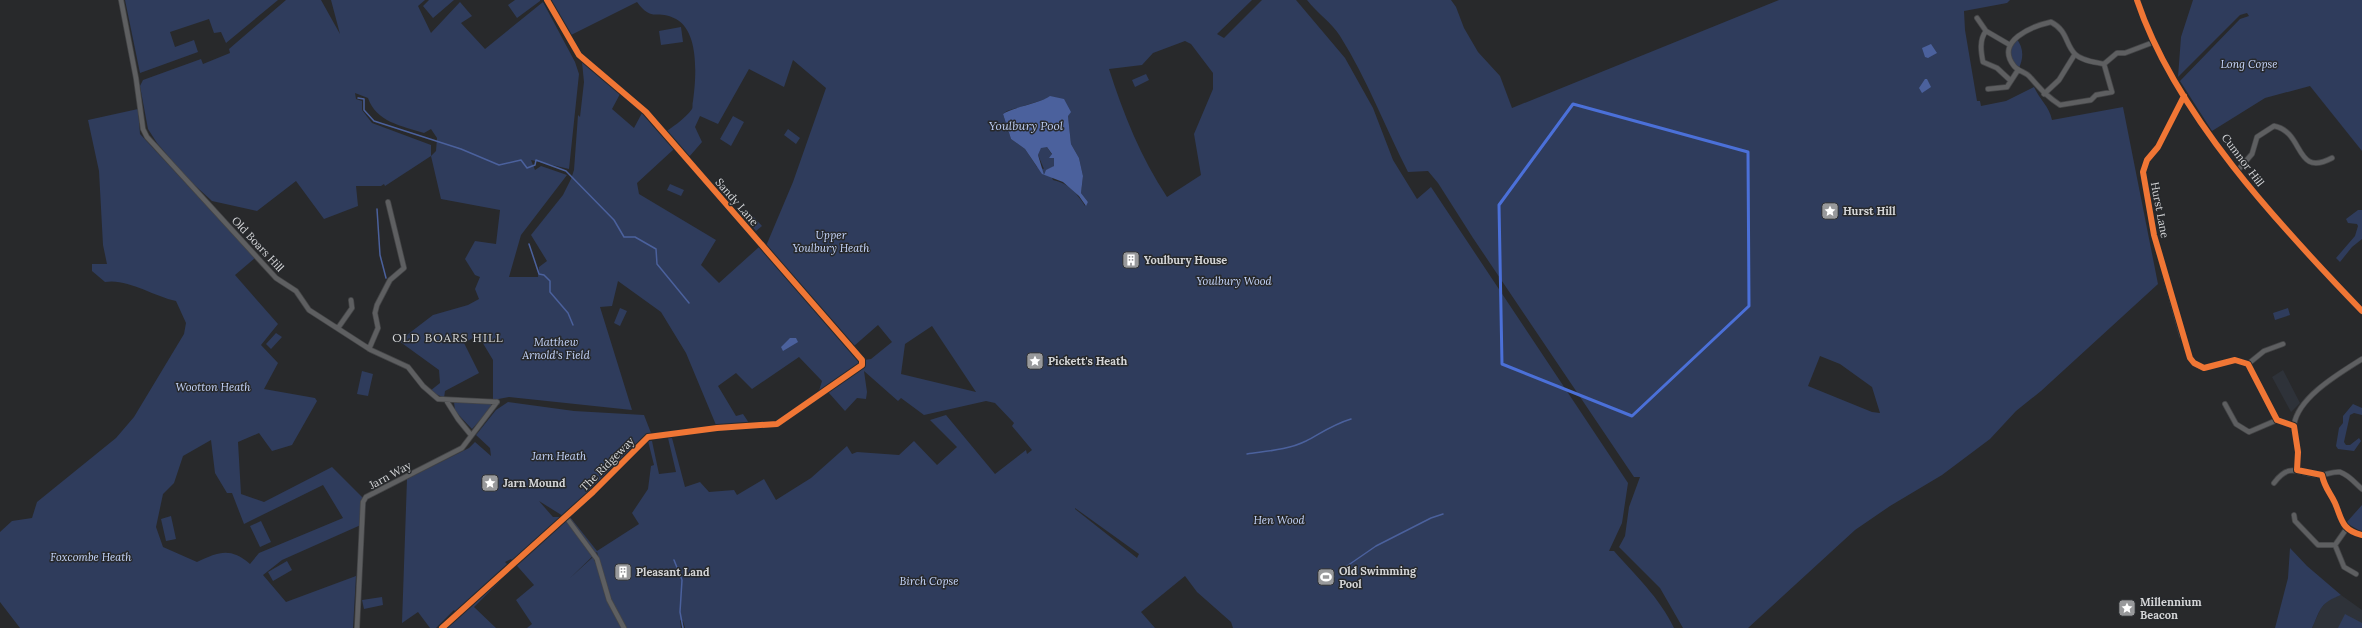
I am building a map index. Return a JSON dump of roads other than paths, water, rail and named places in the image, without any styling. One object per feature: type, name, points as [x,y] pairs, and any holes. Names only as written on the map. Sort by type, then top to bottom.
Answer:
[{"type":"street","name":"Old Boars Hill","points":[[121,0],[136,78],[143,130],[149,141],[276,278],[296,291],[309,310],[370,349],[408,367],[426,389],[438,399],[446,400]]},
{"type":"street","name":"Sandy Lane","points":[[547,0],[585,62],[646,112],[862,360],[862,365]]},
{"type":"street","name":"Cumnor Hill","points":[[2137,0],[2154,42],[2184,96],[2275,218],[2362,311]]},
{"type":"street","points":[[1977,18],[1986,31],[2010,45]]},
{"type":"street","points":[[2051,22],[2061,29],[2075,54],[2087,60],[2104,64],[2112,92],[2096,95],[2091,100],[2060,105],[2044,94],[2026,74],[2018,70],[2010,59],[2010,45],[2024,31],[2051,22]]},
{"type":"street","points":[[1986,31],[1981,45],[1983,62],[1998,68],[2011,81]]},
{"type":"street","points":[[2104,64],[2117,53],[2125,53],[2154,42]]},
{"type":"street","points":[[2044,94],[2059,80],[2075,54]]},
{"type":"street","points":[[1988,89],[2007,87],[2018,70]]},
{"type":"street","name":"Hurst Lane","points":[[2182,336],[2154,235],[2143,172],[2147,160],[2158,147],[2184,96]]},
{"type":"street","points":[[2238,170],[2252,154],[2257,137],[2274,126],[2284,128],[2293,136],[2301,155],[2306,160],[2316,163],[2331,160]]},
{"type":"street","points":[[370,349],[378,328],[375,313],[377,305],[390,280],[403,271],[403,260],[388,202]]},
{"type":"street","points":[[338,328],[352,308],[351,300]]},
{"type":"street","points":[[2185,344],[2190,358],[2199,367],[2204,368],[2234,360],[2248,364],[2277,420]]},
{"type":"street","points":[[2248,364],[2264,351],[2283,344]]},
{"type":"street","points":[[2297,444],[2294,426],[2304,402],[2329,381],[2362,359]]},
{"type":"street","name":"The Ridgeway","points":[[442,628],[566,517],[648,437],[717,428],[777,424],[862,365]]},
{"type":"street","points":[[446,400],[498,401],[471,435],[458,419],[446,400]]},
{"type":"street","points":[[2225,404],[2236,424],[2249,432],[2277,420],[2294,426]]},
{"type":"street","name":"Jarn Way","points":[[357,628],[363,502],[366,498],[462,448],[470,439],[471,435]]},
{"type":"street","points":[[2274,483],[2286,471],[2297,470],[2322,475],[2330,472],[2339,472],[2348,476],[2362,489]]},
{"type":"street","points":[[2322,475],[2326,490],[2334,502],[2339,518],[2347,528],[2362,535]]},
{"type":"street","points":[[2294,515],[2295,521],[2314,542],[2324,546],[2335,545],[2347,528]]},
{"type":"street","points":[[566,517],[597,559],[609,600],[624,628]]},
{"type":"street","points":[[2335,545],[2344,567],[2356,574]]},
{"type":"water","points":[[1931,44],[1937,53],[1928,58],[1925,57],[1922,48]]},
{"type":"water","points":[[1925,79],[1927,79],[1931,87],[1922,93],[1919,88]]},
{"type":"water","name":"Youlbury Pool","points":[[1050,96],[1064,99],[1071,112],[1068,116],[1071,144],[1079,158],[1083,176],[1081,193],[1088,202],[1086,206],[1079,196],[1063,182],[1044,175],[1042,174],[1025,149],[1011,139],[1003,114],[1013,109],[1034,103]],"holes":[[[1047,147],[1052,154],[1049,158],[1054,158],[1054,166],[1046,170],[1044,175],[1038,155],[1041,148]]]},
{"type":"water","points":[[790,338],[796,338],[798,342],[783,351],[781,347]]},
{"type":"water","name":"Old Swimming Pool","points":[[1331,569],[1335,577],[1322,584],[1318,576]]},
{"type":"waterway","points":[[358,98],[364,99],[364,110],[374,121],[461,149],[499,165],[521,160],[527,168],[535,165],[536,160],[566,171],[614,220],[624,237],[635,237],[656,249],[657,264],[689,303]]},
{"type":"waterway","points":[[377,209],[380,255],[386,278]]},
{"type":"waterway","points":[[529,244],[539,274],[544,275],[550,281],[550,292],[568,313],[573,325]]},
{"type":"waterway","points":[[1247,454],[1277,450],[1299,444],[1333,426],[1351,419]]},
{"type":"waterway","points":[[1347,566],[1376,546],[1431,518],[1443,514]]},
{"type":"waterway","points":[[674,560],[682,580],[680,612],[683,628]]},
{"type":"place","name":"Hurst Hill","points":[[1830,211]]},
{"type":"place","name":"Youlbury House","points":[[1131,260]]},
{"type":"place","name":"Pickett's Heath","points":[[1035,361]]},
{"type":"place","name":"Jarn Mound","points":[[490,483]]},
{"type":"place","name":"Pleasant Land","points":[[623,572]]},
{"type":"place","name":"Old Swimming Pool","points":[[1326,577]]},
{"type":"place","name":"Millennium Beacon","points":[[2127,608]]},
{"type":"district","name":"OLD BOARS HILL","points":[[448,338]]},
{"type":"park label","name":"Long Copse","points":[[2249,64]]},
{"type":"park label","name":"Upper Youlbury Heath","points":[[831,241]]},
{"type":"park label","name":"Youlbury Wood","points":[[1234,281]]},
{"type":"park label","name":"Matthew Arnold's Field","points":[[556,348]]},
{"type":"park label","name":"Wootton Heath","points":[[213,387]]},
{"type":"park label","name":"Jarn Heath","points":[[559,456]]},
{"type":"park label","name":"Hen Wood","points":[[1279,520]]},
{"type":"park label","name":"Foxcombe Heath","points":[[91,557]]},
{"type":"park label","name":"Birch Copse","points":[[929,581]]}]
